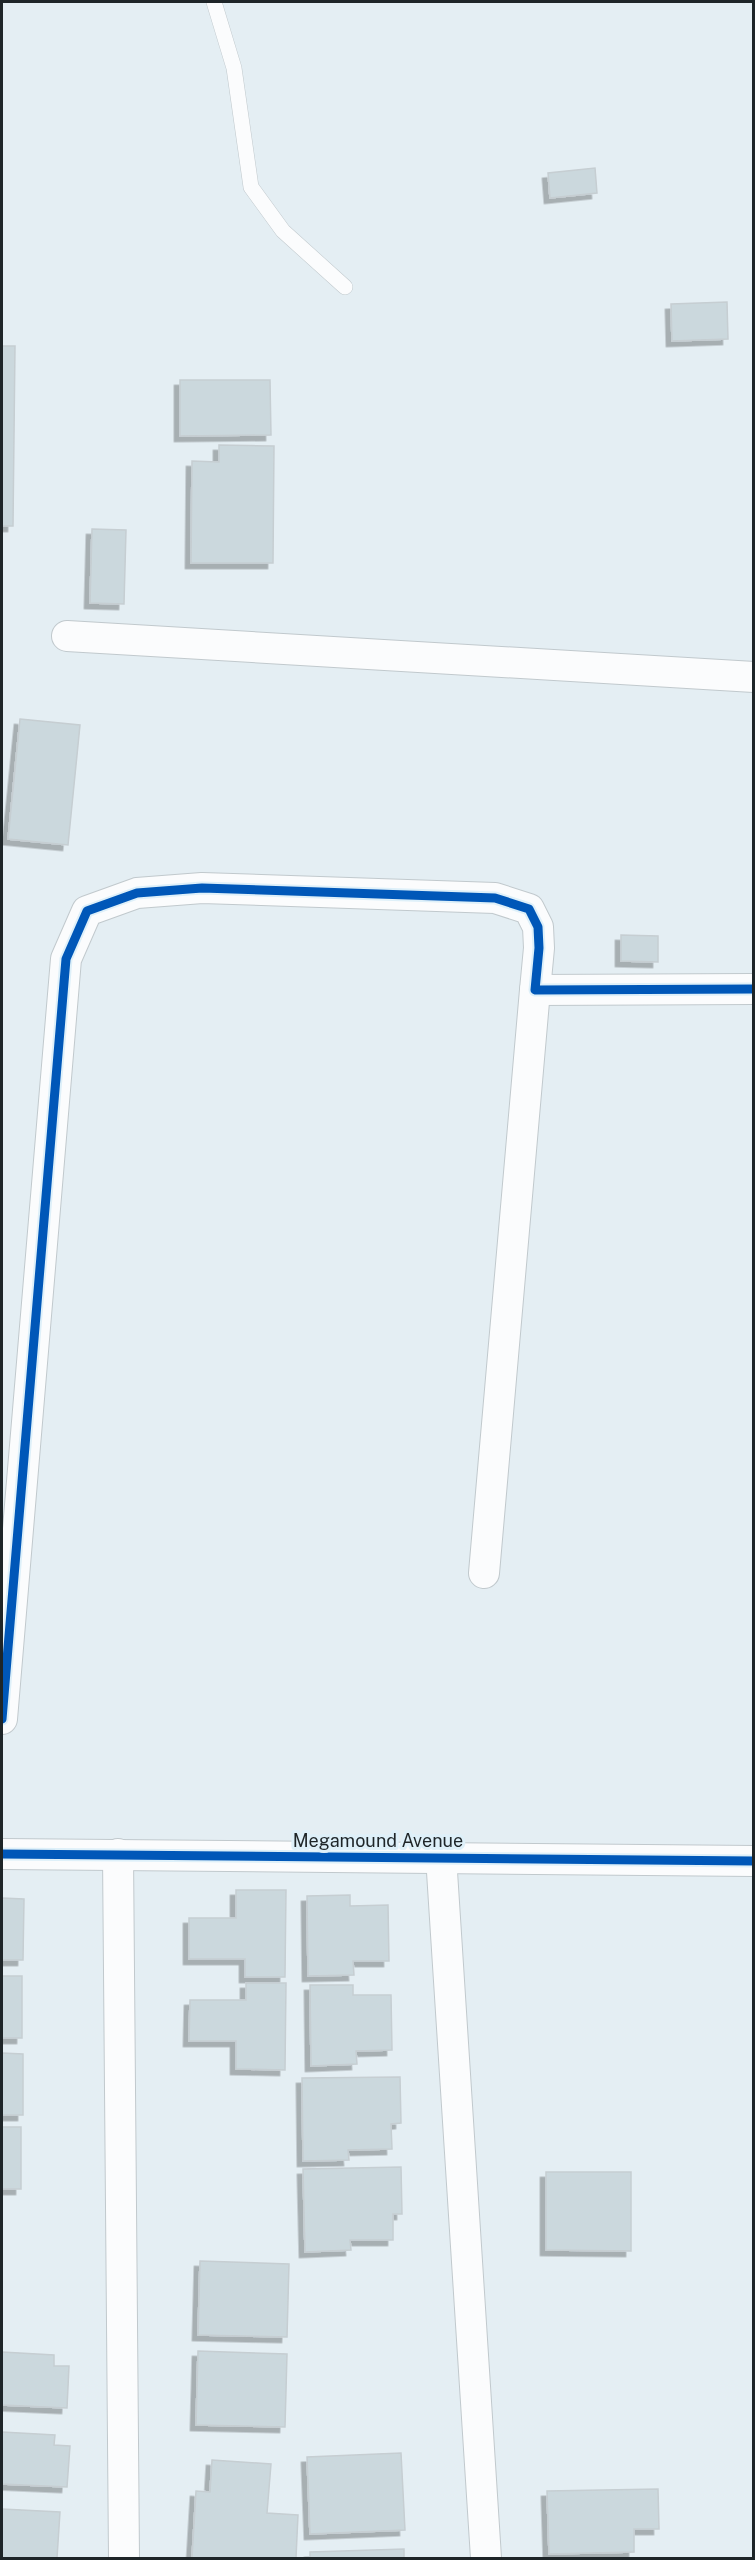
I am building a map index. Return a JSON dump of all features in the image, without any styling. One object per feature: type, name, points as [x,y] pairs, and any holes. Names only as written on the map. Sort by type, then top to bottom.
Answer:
[{"type":"street","points":[[67,636],[753,677]]},
{"type":"street","points":[[2,1719],[66,959],[87,911],[137,893],[202,888],[495,898],[529,909],[538,927],[539,948],[484,1573]]},
{"type":"street","points":[[535,990],[753,989]]},
{"type":"street","name":"Megamound Avenue","points":[[2,1854],[441,1856],[753,1861]]},
{"type":"street","points":[[118,1854],[124,2559]]},
{"type":"street","points":[[441,1856],[486,2559]]},
{"type":"lane","points":[[214,2],[234,68],[251,187],[283,231],[345,287]]},
{"type":"building","points":[[595,168],[597,193],[550,198],[548,173]]},
{"type":"building","points":[[727,302],[728,339],[672,341],[671,304]]},
{"type":"building","points":[[2,346],[15,346],[13,526],[2,526]]},
{"type":"building","points":[[180,380],[270,380],[271,435],[180,436]]},
{"type":"building","points":[[219,445],[274,446],[273,563],[191,563],[192,461],[219,462]]},
{"type":"building","points":[[92,529],[126,530],[124,604],[90,603]]},
{"type":"building","points":[[20,719],[80,725],[68,845],[8,839]]},
{"type":"building","points":[[621,935],[658,936],[658,962],[621,961]]},
{"type":"building","points":[[236,1890],[286,1890],[285,1977],[245,1977],[245,1959],[189,1959],[189,1918],[236,1918]]},
{"type":"building","points":[[350,1895],[350,1906],[388,1905],[389,1961],[353,1961],[354,1975],[308,1976],[307,1896]]},
{"type":"building","points":[[2,1898],[24,1899],[23,1960],[2,1960]]},
{"type":"building","points":[[2,1976],[22,1976],[22,2038],[2,2038]]},
{"type":"building","points":[[246,1983],[286,1983],[285,2070],[236,2069],[236,2041],[189,2041],[190,2000],[246,2000]]},
{"type":"building","points":[[310,1985],[353,1985],[353,1995],[391,1995],[392,2050],[356,2051],[357,2064],[311,2066]]},
{"type":"building","points":[[2,2053],[23,2054],[23,2115],[2,2115]]},
{"type":"building","points":[[400,2077],[401,2123],[391,2124],[392,2149],[348,2150],[349,2160],[303,2161],[302,2078]]},
{"type":"building","points":[[2,2127],[21,2127],[21,2189],[2,2189]]},
{"type":"building","points":[[401,2167],[402,2214],[393,2214],[393,2240],[350,2240],[351,2250],[305,2252],[303,2169]]},
{"type":"building","points":[[546,2172],[631,2172],[631,2251],[546,2250]]},
{"type":"building","points":[[200,2261],[289,2264],[287,2337],[198,2335]]},
{"type":"building","points":[[198,2351],[287,2354],[285,2427],[196,2425]]},
{"type":"building","points":[[2,2352],[54,2355],[54,2366],[69,2366],[67,2408],[2,2405]]},
{"type":"building","points":[[2,2432],[55,2435],[54,2445],[70,2446],[67,2487],[2,2484]]},
{"type":"building","points":[[401,2453],[405,2530],[310,2534],[307,2457]]},
{"type":"building","points":[[212,2460],[271,2464],[267,2513],[298,2515],[296,2558],[192,2558],[196,2491],[210,2492]]},
{"type":"building","points":[[658,2489],[659,2529],[634,2529],[634,2552],[549,2554],[547,2491]]},
{"type":"building","points":[[2,2509],[60,2512],[57,2558],[2,2558]]},
{"type":"building","points":[[404,2549],[404,2558],[310,2558],[310,2552]]},
{"type":"cycle path","points":[[2,1719],[66,959],[87,911],[137,893],[202,888],[495,898],[529,909],[538,927],[539,948],[535,990],[754,989]]},
{"type":"cycle path","points":[[2,1854],[754,1861]]}]
